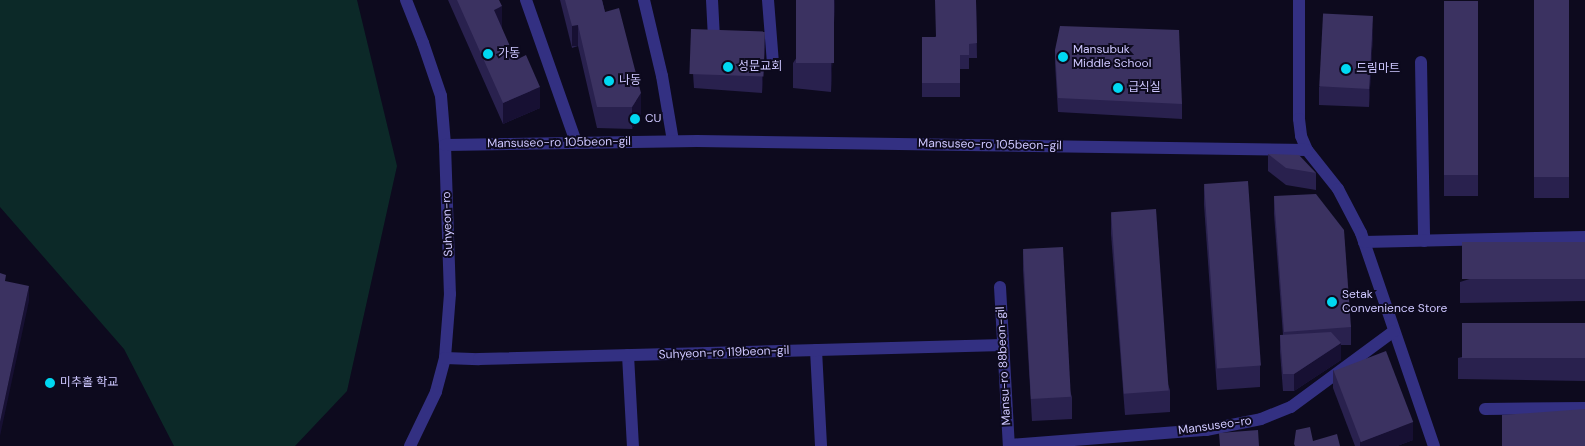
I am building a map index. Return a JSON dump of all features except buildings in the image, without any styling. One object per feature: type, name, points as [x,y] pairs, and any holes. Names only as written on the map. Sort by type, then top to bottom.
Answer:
[{"type":"street","name":"Suhyeon-ro","points":[[406,0],[441,96],[446,145],[450,294],[445,358],[436,392],[410,446]]},
{"type":"street","points":[[526,0],[576,142]]},
{"type":"street","points":[[644,0],[662,76],[673,141]]},
{"type":"street","points":[[712,0],[714,34]]},
{"type":"street","points":[[768,0],[773,64]]},
{"type":"street","points":[[1299,0],[1299,119],[1301,136],[1307,150],[1338,189],[1349,207],[1364,242],[1434,446]]},
{"type":"street","points":[[1421,62],[1424,241]]},
{"type":"street","name":"Mansuseo-ro 105beon-gil","points":[[446,145],[673,141],[1307,150]]},
{"type":"street","points":[[1364,242],[1585,237]]},
{"type":"street","name":"Mansu-ro 88beon-gil","points":[[1000,287],[1009,446]]},
{"type":"street","name":"Mansuseo-ro","points":[[1009,446],[1206,430],[1261,420],[1291,407],[1394,331]]},
{"type":"street","name":"Suhyeon-ro 119beon-gil","points":[[445,358],[628,356],[1003,345]]},
{"type":"street","points":[[816,350],[821,446]]},
{"type":"street","points":[[628,356],[633,446]]},
{"type":"street","points":[[1485,409],[1585,408]]},
{"type":"green space","points":[[0,0],[357,0],[397,166],[347,391],[295,446],[174,446],[124,349],[0,207]]},
{"type":"place","name":"가동","points":[[488,54]]},
{"type":"place","name":"Mansubuk Middle School","points":[[1063,57]]},
{"type":"place","name":"성문교회","points":[[728,67]]},
{"type":"place","name":"드림마트","points":[[1346,69]]},
{"type":"place","name":"나동","points":[[609,81]]},
{"type":"place","name":"급식실","points":[[1118,88]]},
{"type":"place","name":"CU","points":[[635,119]]},
{"type":"place","name":"Setak Convenience Store","points":[[1332,302]]},
{"type":"place","name":"미추홀 학교","points":[[50,383]]}]
